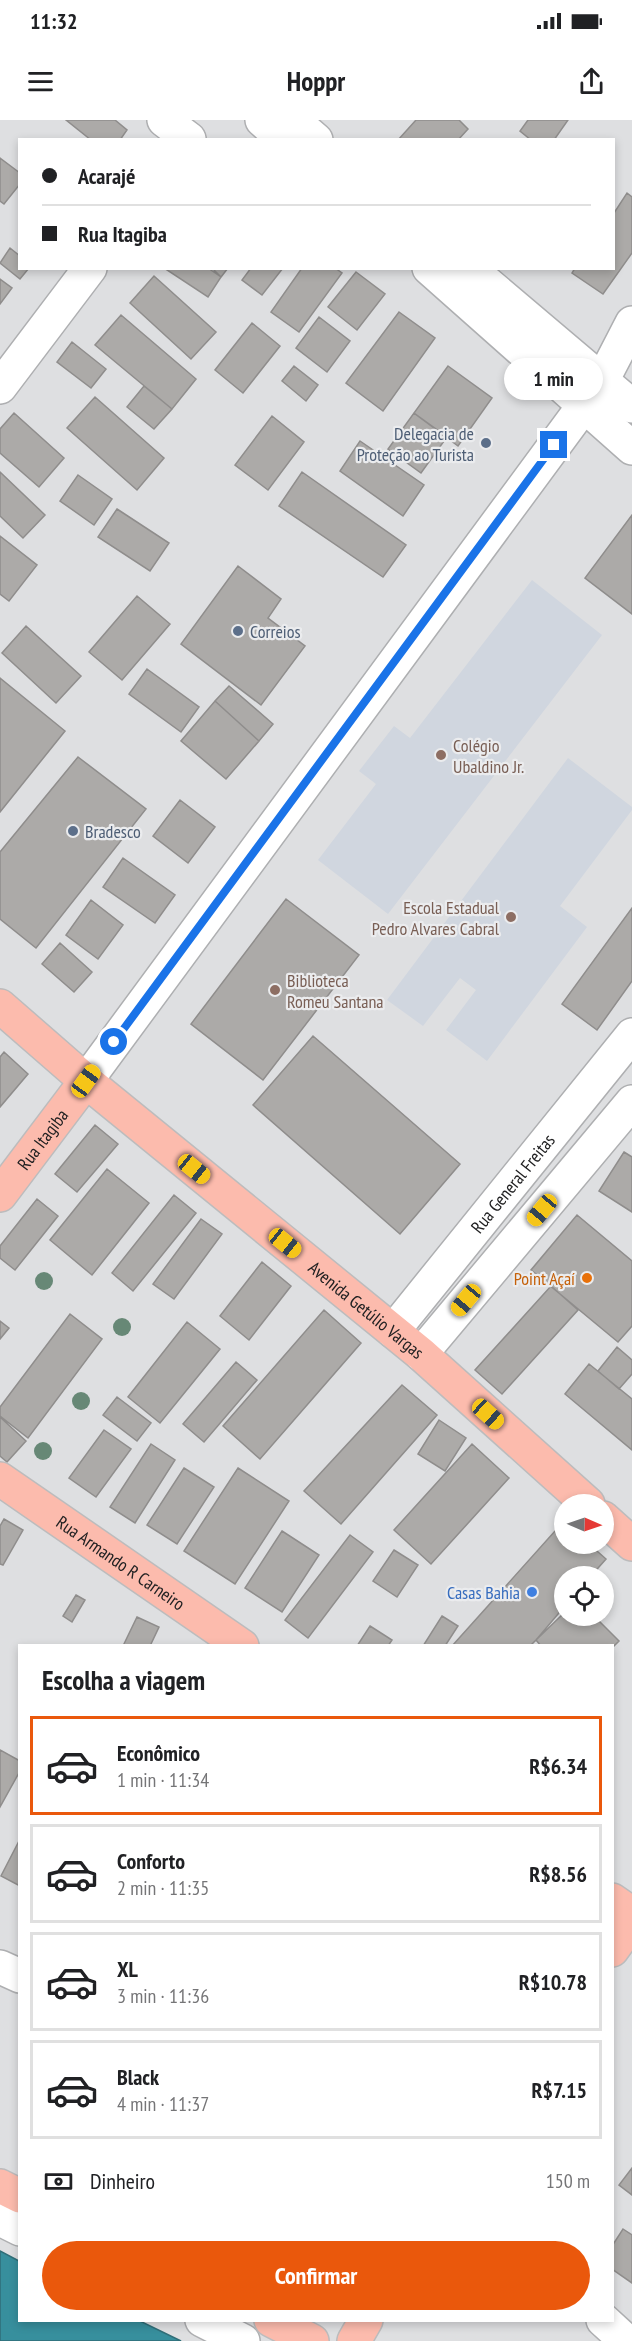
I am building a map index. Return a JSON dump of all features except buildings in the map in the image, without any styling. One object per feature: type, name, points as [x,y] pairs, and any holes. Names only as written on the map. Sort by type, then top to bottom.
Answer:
[{"type":"main road","name":"Avenida Getúlio Vargas","points":[[0,1006],[86,1081],[421,1354],[577,1494]]},
{"type":"main road","name":"Rua Itagiba","points":[[0,1195],[86,1081]]},
{"type":"main road","name":"Rua Armando R Carneiro","points":[[0,1479],[239,1644]]},
{"type":"main road","points":[[614,1528],[632,1544]]},
{"type":"main road","points":[[614,1901],[632,1914]]},
{"type":"main road","points":[[614,1947],[632,1922]]},
{"type":"main road","points":[[0,2186],[18,2195]]},
{"type":"main road","points":[[275,2322],[312,2341]]},
{"type":"main road","points":[[354,2341],[365,2322]]},
{"type":"street","points":[[164,120],[188,138]]},
{"type":"street","points":[[190,138],[202,120]]},
{"type":"street","points":[[262,120],[282,138]]},
{"type":"street","points":[[293,120],[314,138]]},
{"type":"street","points":[[0,387],[88,270]]},
{"type":"street","points":[[431,270],[632,448]]},
{"type":"street","points":[[471,270],[632,406]]},
{"type":"street","name":"Rua Itagiba","points":[[86,1081],[602,381],[632,323]]},
{"type":"street","name":"Rua General Freitas","points":[[393,1331],[630,1041]]},
{"type":"street","points":[[421,1354],[632,1102]]},
{"type":"street","points":[[0,1967],[18,1975]]},
{"type":"street","points":[[0,2219],[18,2228]]},
{"type":"street","points":[[206,2322],[243,2341]]},
{"type":"street","points":[[605,2322],[626,2341]]},
{"type":"shaded area","name":"Colégio Ubaldino Jr.","points":[[532,580],[602,635],[388,914],[318,860],[376,784],[359,771],[394,726],[410,738]]},
{"type":"shaded area","name":"Escola Estadual Pedro Alvares Cabral","points":[[568,758],[632,807],[632,810],[560,906],[587,927],[487,1061],[446,1030],[476,990],[460,978],[423,1026],[387,1000]]},
{"type":"water","points":[[0,2251],[18,2260],[18,2322],[142,2322],[181,2341],[0,2341]]},
{"type":"place","name":"Delegacia de Proteção ao Turista","points":[[486,443]]},
{"type":"place","name":"Correios","points":[[238,631]]},
{"type":"place","name":"Colégio Ubaldino Jr.","points":[[441,755]]},
{"type":"place","name":"Bradesco","points":[[73,831]]},
{"type":"place","name":"Escola Estadual Pedro Alvares Cabral","points":[[511,917]]},
{"type":"place","name":"Biblioteca Romeu Santana","points":[[275,990]]},
{"type":"place","name":"Point Açaí","points":[[587,1278]]},
{"type":"place","name":"Casas Bahia","points":[[532,1592]]},
{"type":"route","points":[[114,1042],[554,445]]}]
